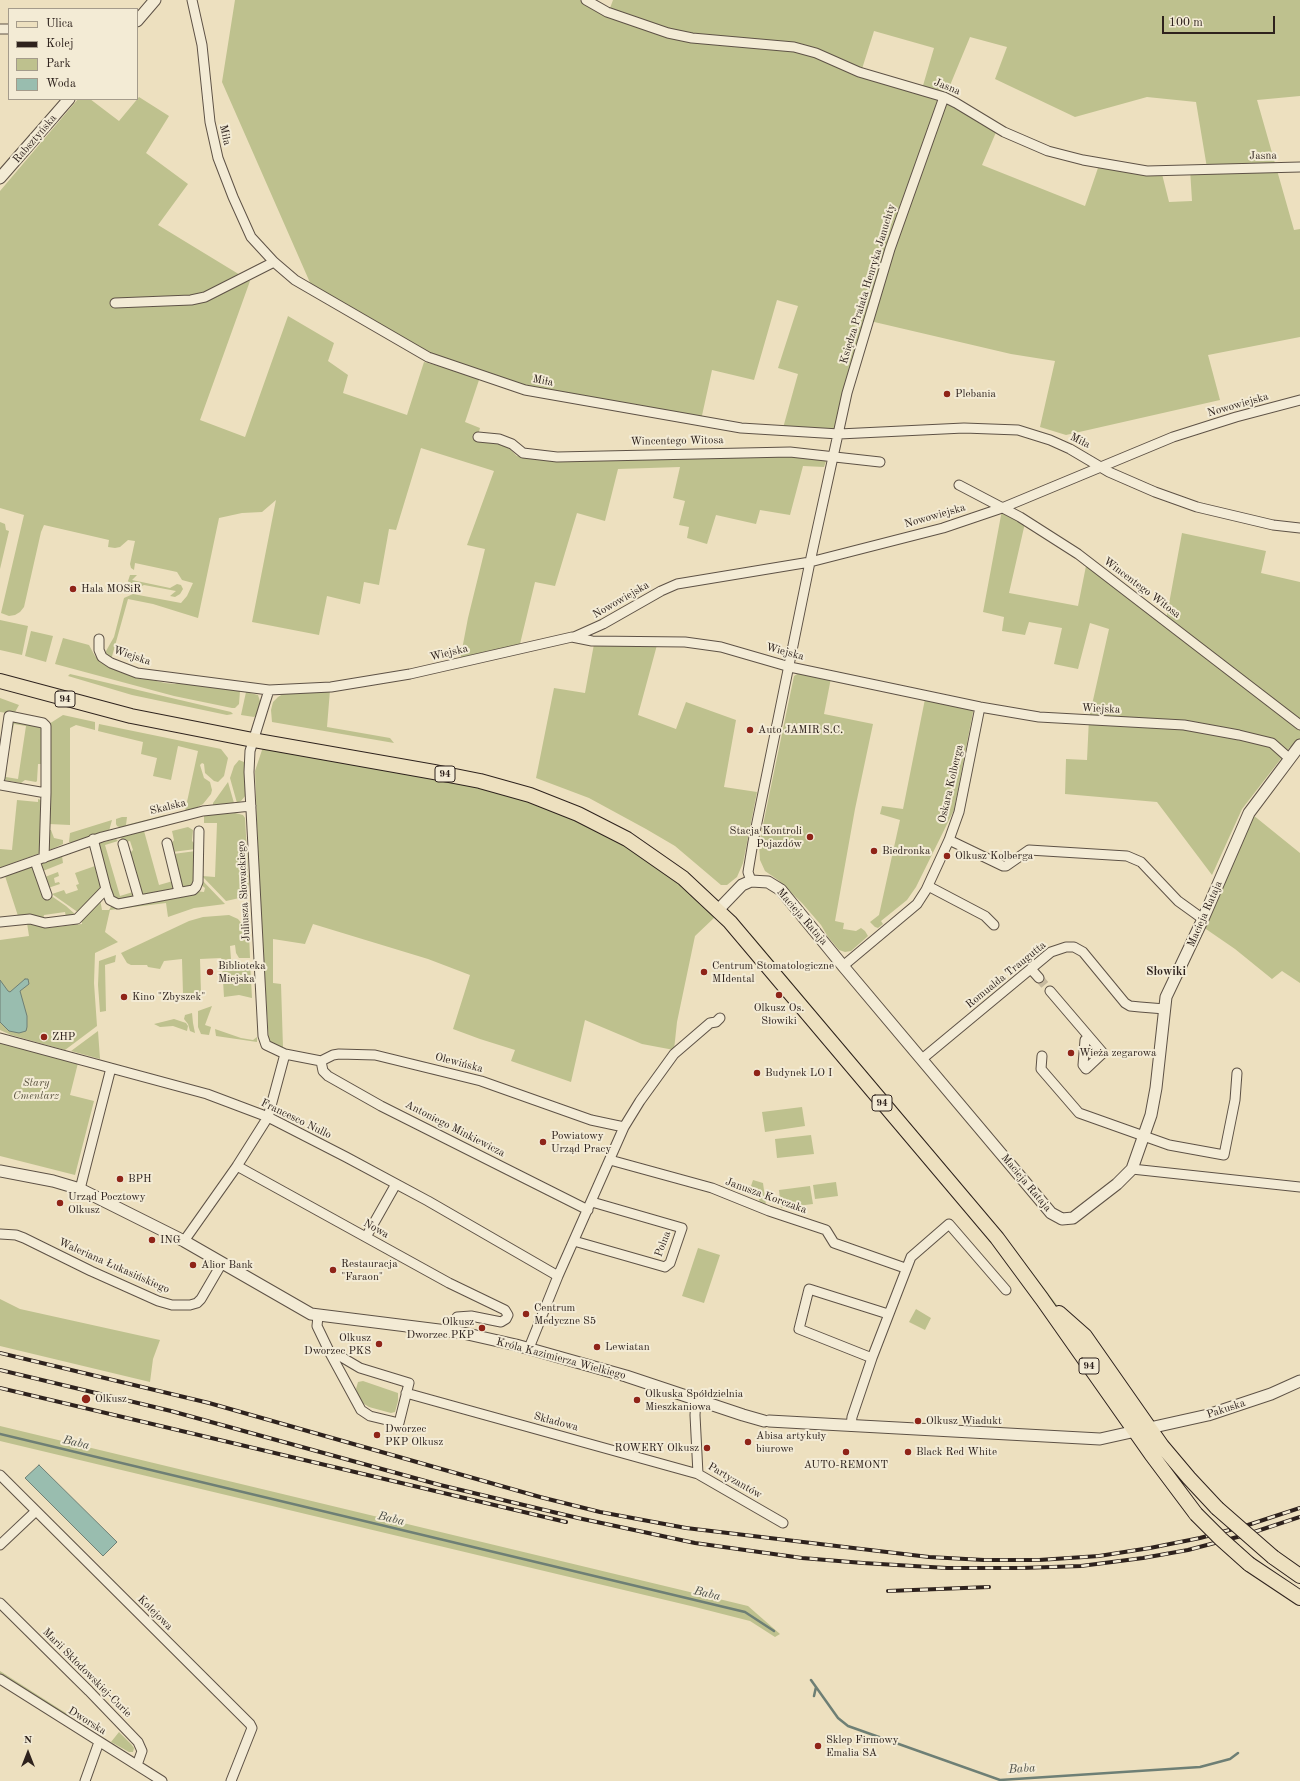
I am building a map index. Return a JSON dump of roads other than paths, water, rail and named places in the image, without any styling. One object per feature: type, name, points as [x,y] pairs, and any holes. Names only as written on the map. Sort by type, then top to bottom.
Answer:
[{"type":"main road","name":"94","points":[[0,681],[131,716],[256,734],[480,781],[530,795],[578,814],[627,839],[683,878],[718,910],[760,957],[997,1238],[1196,1514],[1249,1564],[1300,1598]]},
{"type":"main road","name":"94","points":[[1042,1299],[1085,1336],[1150,1429],[1189,1478],[1217,1508],[1273,1557],[1300,1576]]},
{"type":"street","points":[[138,20],[155,0]]},
{"type":"street","name":"Miła","points":[[192,0],[202,45],[210,122],[218,158],[251,237],[274,262],[295,280],[422,354],[525,390],[741,428],[839,434],[964,428],[1018,430],[1050,440],[1070,449],[1109,472],[1155,492],[1197,507],[1273,526],[1300,528]]},
{"type":"street","name":"Jasna","points":[[586,0],[607,12],[668,33],[692,38],[794,47],[816,53],[858,72],[944,97],[1004,132],[1048,151],[1083,160],[1147,171],[1300,167]]},
{"type":"street","name":"Księdza Prałata Henryka Januchty","points":[[839,434],[848,393],[890,249],[944,97]]},
{"type":"street","name":"Rabsztyńska","points":[[0,178],[68,100]]},
{"type":"street","points":[[115,303],[191,300],[205,297],[274,262]]},
{"type":"street","name":"Nowowiejska","points":[[572,637],[603,624],[661,591],[677,584],[810,562],[943,528],[1002,508],[1173,437],[1236,416],[1300,400]]},
{"type":"street","points":[[718,910],[742,885],[751,881],[748,872],[753,842],[790,667],[810,562],[839,434]]},
{"type":"street","name":"Wincentego Witosa","points":[[478,437],[499,439],[512,444],[523,453],[557,457],[790,452],[880,462]]},
{"type":"street","name":"Wincentego Witosa","points":[[959,485],[1034,526],[1078,554],[1300,724]]},
{"type":"street","name":"Wiejska","points":[[99,639],[99,650],[102,657],[112,663],[137,673],[269,690],[331,687],[410,674],[572,637],[598,641],[685,642],[721,647],[790,667],[980,707],[1039,717],[1184,725],[1239,735],[1272,743],[1290,758]]},
{"type":"street","points":[[256,734],[269,690]]},
{"type":"street","name":"Oskara Kolberga","points":[[843,966],[917,904],[928,886],[949,840],[959,812],[980,707]]},
{"type":"street","points":[[0,778],[9,716],[40,722],[46,726],[44,858]]},
{"type":"street","name":"Juliusza Słowackiego","points":[[256,734],[250,751],[249,772],[263,1036],[266,1045],[285,1054]]},
{"type":"street","name":"Macieja Rataja","points":[[751,881],[768,882],[781,890],[1050,1213],[1062,1219],[1073,1218],[1117,1184],[1132,1169],[1151,1115],[1156,1088],[1166,997],[1203,919],[1249,813],[1300,745]]},
{"type":"street","points":[[0,785],[46,793]]},
{"type":"street","name":"Skalska","points":[[0,873],[93,839],[203,811],[251,806]]},
{"type":"street","points":[[93,839],[110,900],[118,904],[193,890],[196,888],[198,882],[199,831]]},
{"type":"street","points":[[949,840],[1003,866],[1006,866],[1029,850],[1127,856],[1141,862],[1178,901],[1203,919]]},
{"type":"street","points":[[167,843],[179,892]]},
{"type":"street","points":[[123,844],[139,900]]},
{"type":"street","points":[[35,861],[47,895]]},
{"type":"street","points":[[928,886],[985,916],[994,925]]},
{"type":"street","points":[[0,922],[30,919],[45,923],[78,919],[106,889]]},
{"type":"street","name":"Romualda Traugutta","points":[[922,1059],[1055,950],[1066,947],[1074,947],[1083,952],[1125,1003],[1130,1006],[1165,1009]]},
{"type":"street","points":[[1031,969],[1039,978]]},
{"type":"street","points":[[1050,991],[1089,1037]]},
{"type":"street","points":[[529,1348],[558,1276],[624,1127],[640,1101],[674,1054],[710,1023],[716,1022],[720,1018]]},
{"type":"street","name":"Francesco Nullo","points":[[0,1038],[207,1094],[268,1117],[396,1184],[558,1276]]},
{"type":"street","points":[[184,1241],[237,1166],[268,1117],[285,1054]]},
{"type":"street","name":"Olewińska","points":[[285,1054],[321,1061],[333,1055],[362,1054],[399,1060],[481,1081],[591,1120],[624,1127]]},
{"type":"street","points":[[1042,1056],[1041,1069],[1079,1113],[1182,1148],[1224,1155],[1235,1100],[1237,1073]]},
{"type":"street","name":"Antoniego Minkiewicza","points":[[321,1061],[323,1071],[328,1076],[381,1106],[590,1206]]},
{"type":"street","points":[[80,1189],[111,1068]]},
{"type":"street","name":"Janusza Korczaka","points":[[610,1160],[712,1188],[769,1211],[826,1230],[834,1243],[905,1268]]},
{"type":"street","name":"Nowa","points":[[237,1166],[448,1283],[506,1310],[508,1315],[500,1322],[471,1316],[457,1317]]},
{"type":"street","points":[[1132,1169],[1300,1187]]},
{"type":"street","name":"Króla Kazimierza Wielkiego","points":[[0,1171],[53,1181],[80,1189],[184,1241],[298,1307],[318,1316],[463,1333],[529,1348],[626,1376],[696,1400],[767,1421],[1093,1440],[1150,1429]]},
{"type":"street","points":[[366,1237],[396,1184]]},
{"type":"street","name":"Polna","points":[[574,1241],[664,1267],[670,1263],[682,1228],[590,1206]]},
{"type":"street","points":[[851,1426],[852,1417],[872,1358],[905,1268],[911,1257],[949,1224],[1006,1290]]},
{"type":"street","name":"Waleriana Łukasińskiego","points":[[0,1234],[24,1238],[91,1271],[158,1301],[172,1305],[190,1305],[197,1303],[201,1299],[222,1264]]},
{"type":"street","points":[[872,1358],[799,1329],[809,1289],[888,1314]]},
{"type":"street","points":[[318,1316],[317,1326],[330,1353],[361,1410],[370,1416],[399,1423],[409,1383],[360,1368],[338,1355],[330,1353]]},
{"type":"street","name":"Pakuska","points":[[1150,1429],[1208,1415],[1271,1394],[1300,1381]]},
{"type":"street","name":"Składowa","points":[[406,1394],[698,1474]]},
{"type":"street","name":"Partyzantów","points":[[696,1400],[695,1414],[698,1474],[783,1523]]},
{"type":"street","name":"Kolejowa","points":[[0,1475],[250,1724],[252,1728],[231,1781]]},
{"type":"street","points":[[0,1546],[36,1510]]},
{"type":"street","name":"Marii Skłodowskiej-Curie","points":[[0,1603],[138,1742],[142,1751],[137,1765]]},
{"type":"street","name":"Dworska","points":[[0,1680],[162,1781]]},
{"type":"street","points":[[85,1781],[99,1742]]},
{"type":"water","points":[[25,979],[28,979],[29,984],[20,991],[27,1016],[26,1031],[19,1033],[9,1031],[0,1022],[0,980],[10,992]]},
{"type":"water","points":[[39,1465],[117,1542],[103,1556],[25,1478]]},
{"type":"waterway","name":"Baba","points":[[0,1434],[745,1612],[774,1631]]},
{"type":"waterway","name":"Baba","points":[[811,1680],[838,1718],[848,1726],[1000,1780],[1200,1767],[1230,1759],[1238,1753]]},
{"type":"waterway","name":"Baba","points":[[814,1696],[816,1687]]},
{"type":"tunnel","points":[[1039,978],[1050,991]]},
{"type":"railway","points":[[0,1353],[209,1403],[540,1497],[600,1512],[686,1528],[870,1550],[929,1557],[984,1560],[1039,1560],[1099,1556],[1200,1538],[1248,1525],[1300,1508]]},
{"type":"railway","points":[[0,1370],[171,1411],[440,1485],[578,1518],[695,1543],[802,1558],[947,1568],[1081,1566],[1143,1558],[1188,1550],[1245,1535],[1300,1517]]},
{"type":"railway","points":[[0,1388],[566,1522]]},
{"type":"railway","points":[[888,1591],[989,1587]]},
{"type":"place","name":"Plebania","points":[[947,394]]},
{"type":"place","name":"Hala MOSiR","points":[[73,589]]},
{"type":"place","name":"Auto JAMIR S.C.","points":[[750,730]]},
{"type":"place","name":"Stacja Kontroli Pojazdów","points":[[810,837]]},
{"type":"place","name":"Biedronka","points":[[874,851]]},
{"type":"place","name":"Olkusz Kolberga","points":[[947,856]]},
{"type":"place","name":"Biblioteka Miejska","points":[[210,972]]},
{"type":"place","name":"Centrum Stomatologiczne MIdental","points":[[704,972]]},
{"type":"place","name":"Olkusz Os. Słowiki","points":[[779,995]]},
{"type":"place","name":"Kino \"Zbyszek\"","points":[[124,997]]},
{"type":"place","name":"ZHP","points":[[44,1037]]},
{"type":"place","name":"Wieża zegarowa","points":[[1071,1053]]},
{"type":"place","name":"Budynek LO I","points":[[757,1073]]},
{"type":"place","name":"Powiatowy Urząd Pracy","points":[[543,1142]]},
{"type":"place","name":"BPH","points":[[120,1179]]},
{"type":"place","name":"Urząd Pocztowy Olkusz","points":[[60,1203]]},
{"type":"place","name":"ING","points":[[152,1240]]},
{"type":"place","name":"Alior Bank","points":[[193,1265]]},
{"type":"place","name":"Restauracja \"Faraon\"","points":[[333,1270]]},
{"type":"place","name":"Centrum Medyczne S5","points":[[526,1314]]},
{"type":"place","name":"Olkusz Dworzec PKP","points":[[482,1328]]},
{"type":"place","name":"Olkusz Dworzec PKS","points":[[379,1344]]},
{"type":"place","name":"Lewiatan","points":[[597,1347]]},
{"type":"place","name":"Olkusz","points":[[86,1399]]},
{"type":"place","name":"Olkuska Spółdzielnia Mieszkaniowa","points":[[637,1400]]},
{"type":"place","name":"Olkusz Wiadukt","points":[[918,1421]]},
{"type":"place","name":"Dworzec PKP Olkusz","points":[[377,1435]]},
{"type":"place","name":"Abisa artykuły biurowe","points":[[748,1442]]},
{"type":"place","name":"ROWERY Olkusz","points":[[707,1448]]},
{"type":"place","name":"AUTO-REMONT","points":[[846,1452]]},
{"type":"place","name":"Black Red White","points":[[908,1452]]},
{"type":"place","name":"Sklep Firmowy Emalia SA","points":[[818,1746]]},
{"type":"district","name":"Słowiki","points":[[1166,972]]},
{"type":"park label","name":"Stary Cmentarz","points":[[36,1089]]}]
